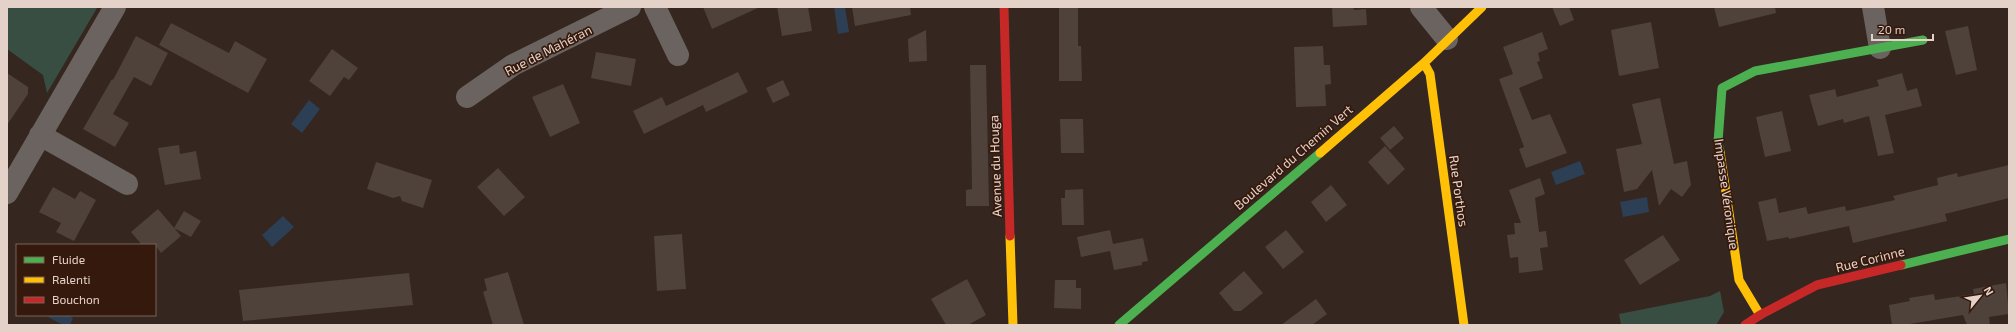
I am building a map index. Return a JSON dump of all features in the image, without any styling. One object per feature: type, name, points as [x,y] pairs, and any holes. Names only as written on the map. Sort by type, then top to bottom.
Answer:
[{"type":"street","points":[[7,193],[115,7]]},
{"type":"street","name":"Rue de Mahéran","points":[[467,97],[513,65],[630,7]]},
{"type":"street","points":[[655,7],[678,55]]},
{"type":"street","name":"Avenue du Houga","points":[[1004,7],[1013,325]]},
{"type":"street","points":[[1421,7],[1447,39]]},
{"type":"street","name":"Boulevard du Chemin Vert","points":[[1119,325],[1424,63],[1447,39],[1482,7]]},
{"type":"street","points":[[1873,7],[1880,48]]},
{"type":"street","name":"Impasse Véronique","points":[[1760,315],[1739,280],[1718,142],[1722,88],[1755,71],[1923,40]]},
{"type":"street","name":"Rue Porthos","points":[[1424,63],[1430,74],[1464,325]]},
{"type":"street","points":[[40,135],[127,184]]},
{"type":"street","name":"Rue Corinne","points":[[1745,325],[1760,315],[1817,285],[2009,239]]},
{"type":"green space","points":[[7,7],[97,8],[47,93],[43,75],[7,49]]},
{"type":"green space","points":[[1720,291],[1724,312],[1716,325],[1621,325],[1619,314],[1710,296]]},
{"type":"water","points":[[834,7],[845,7],[849,32],[838,34]]},
{"type":"water","points":[[309,100],[320,109],[302,133],[291,124]]},
{"type":"water","points":[[1580,161],[1585,174],[1556,185],[1551,172]]},
{"type":"water","points":[[1647,197],[1649,212],[1623,217],[1620,202]]},
{"type":"water","points":[[283,216],[294,227],[272,247],[262,235]]},
{"type":"water","points":[[70,316],[73,318],[70,325],[63,325],[48,317]]},
{"type":"building","points":[[703,7],[760,7],[712,29]]},
{"type":"building","points":[[777,7],[808,7],[812,31],[782,36]]},
{"type":"building","points":[[852,7],[910,7],[911,15],[855,26]]},
{"type":"building","points":[[1059,7],[1078,7],[1078,46],[1081,46],[1082,81],[1059,81]]},
{"type":"building","points":[[1332,7],[1353,7],[1354,10],[1366,9],[1367,25],[1333,27]]},
{"type":"building","points":[[1552,7],[1569,7],[1574,20],[1560,26]]},
{"type":"building","points":[[1714,7],[1775,7],[1776,13],[1719,27]]},
{"type":"building","points":[[1651,22],[1659,68],[1619,76],[1611,30]]},
{"type":"building","points":[[171,23],[229,53],[235,41],[267,59],[248,93],[159,45]]},
{"type":"building","points":[[1968,26],[1977,70],[1956,75],[1945,31]]},
{"type":"building","points":[[926,30],[927,61],[909,62],[908,39]]},
{"type":"building","points":[[1542,32],[1548,49],[1538,53],[1540,61],[1537,62],[1543,78],[1519,88],[1532,120],[1550,114],[1567,153],[1526,168],[1519,149],[1524,147],[1499,79],[1513,74],[1503,47]]},
{"type":"building","points":[[136,36],[168,53],[151,86],[134,77],[113,114],[129,123],[115,147],[83,129],[112,79],[113,80]]},
{"type":"building","points":[[1323,46],[1324,65],[1330,65],[1331,84],[1325,85],[1326,106],[1296,107],[1294,47]]},
{"type":"building","points":[[332,49],[358,68],[349,80],[344,77],[330,96],[309,81]]},
{"type":"building","points":[[596,52],[636,59],[631,86],[591,78]]},
{"type":"building","points":[[970,65],[986,65],[989,206],[966,206],[966,190],[972,189]]},
{"type":"building","points":[[738,72],[748,92],[706,112],[703,105],[644,134],[633,111],[662,97],[666,106]]},
{"type":"building","points":[[7,73],[28,87],[28,94],[7,125]]},
{"type":"building","points":[[1902,73],[1907,91],[1917,88],[1922,106],[1885,115],[1894,153],[1878,156],[1869,116],[1844,123],[1843,119],[1818,126],[1809,95],[1835,89],[1837,97],[1879,86],[1877,80]]},
{"type":"building","points":[[783,80],[790,95],[773,103],[766,88]]},
{"type":"building","points":[[563,84],[580,123],[550,137],[532,97]]},
{"type":"building","points":[[1660,98],[1674,164],[1687,161],[1691,185],[1682,197],[1671,189],[1659,206],[1652,170],[1637,189],[1624,192],[1616,149],[1642,144],[1632,104]]},
{"type":"building","points":[[1782,111],[1791,151],[1765,157],[1756,117]]},
{"type":"building","points":[[1060,119],[1083,119],[1084,153],[1061,153]]},
{"type":"building","points":[[1394,126],[1404,138],[1390,150],[1380,138]]},
{"type":"building","points":[[179,145],[180,154],[196,151],[201,179],[165,185],[158,148]]},
{"type":"building","points":[[1385,146],[1405,169],[1388,185],[1368,162]]},
{"type":"building","points":[[376,162],[432,180],[423,208],[402,201],[400,196],[393,198],[367,189]]},
{"type":"building","points":[[2009,165],[2009,198],[1945,214],[1947,221],[1853,243],[1849,226],[1789,239],[1788,237],[1767,241],[1758,202],[1776,198],[1779,213],[1806,207],[1808,214],[1845,206],[1846,211],[1895,200],[1893,196],[1938,185],[1937,178],[1957,173],[1958,177]]},
{"type":"building","points":[[498,168],[525,197],[504,216],[477,187]]},
{"type":"building","points":[[1540,178],[1545,194],[1535,198],[1539,232],[1546,231],[1548,247],[1540,248],[1543,270],[1519,273],[1518,257],[1510,258],[1507,235],[1515,234],[1514,223],[1521,223],[1509,190]]},
{"type":"building","points":[[1331,185],[1347,205],[1326,222],[1311,202]]},
{"type":"building","points":[[53,187],[75,199],[80,191],[96,200],[74,241],[56,232],[61,223],[39,212]]},
{"type":"building","points":[[1083,189],[1084,225],[1062,225],[1061,198],[1065,198],[1065,190]]},
{"type":"building","points":[[158,209],[181,236],[161,253],[156,244],[141,244],[131,232]]},
{"type":"building","points":[[184,211],[201,221],[191,237],[174,228]]},
{"type":"building","points":[[1110,230],[1113,244],[1143,238],[1148,261],[1142,262],[1142,265],[1114,270],[1110,251],[1081,257],[1077,237]]},
{"type":"building","points":[[1286,230],[1304,252],[1283,269],[1265,247]]},
{"type":"building","points":[[682,234],[686,289],[657,291],[654,236]]},
{"type":"building","points":[[1663,235],[1680,260],[1640,285],[1624,260]]},
{"type":"building","points":[[1244,271],[1263,293],[1241,311],[1234,311],[1219,293]]},
{"type":"building","points":[[508,272],[524,325],[493,325],[483,292],[487,290],[484,279]]},
{"type":"building","points":[[409,273],[413,305],[243,321],[239,290]]},
{"type":"building","points":[[967,279],[986,315],[968,325],[946,325],[931,299]]},
{"type":"building","points":[[1055,280],[1076,280],[1076,288],[1081,288],[1081,309],[1054,308]]},
{"type":"building","points":[[2006,283],[2009,314],[1989,317],[1990,325],[1967,325],[1963,315],[1904,325],[1892,325],[1889,305],[1910,301],[1909,298],[1934,294],[1935,300],[1974,294],[1973,289]]},
{"type":"building","points":[[1316,299],[1327,314],[1312,325],[1281,325]]},
{"type":"traffic: fast","points":[[1720,152],[1718,142],[1722,88],[1755,71],[1923,40]]},
{"type":"traffic: fast","points":[[1119,325],[1320,153]]},
{"type":"traffic: fast","points":[[1901,265],[2009,239]]},
{"type":"traffic: slow","points":[[1320,153],[1424,63],[1482,7]]},
{"type":"traffic: slow","points":[[1424,63],[1430,74],[1464,325]]},
{"type":"traffic: slow","points":[[1720,152],[1739,280],[1760,315]]},
{"type":"traffic: slow","points":[[1010,236],[1013,325]]},
{"type":"traffic: jam","points":[[1004,7],[1010,236]]},
{"type":"traffic: jam","points":[[1745,325],[1760,315],[1817,285],[1901,265]]}]
